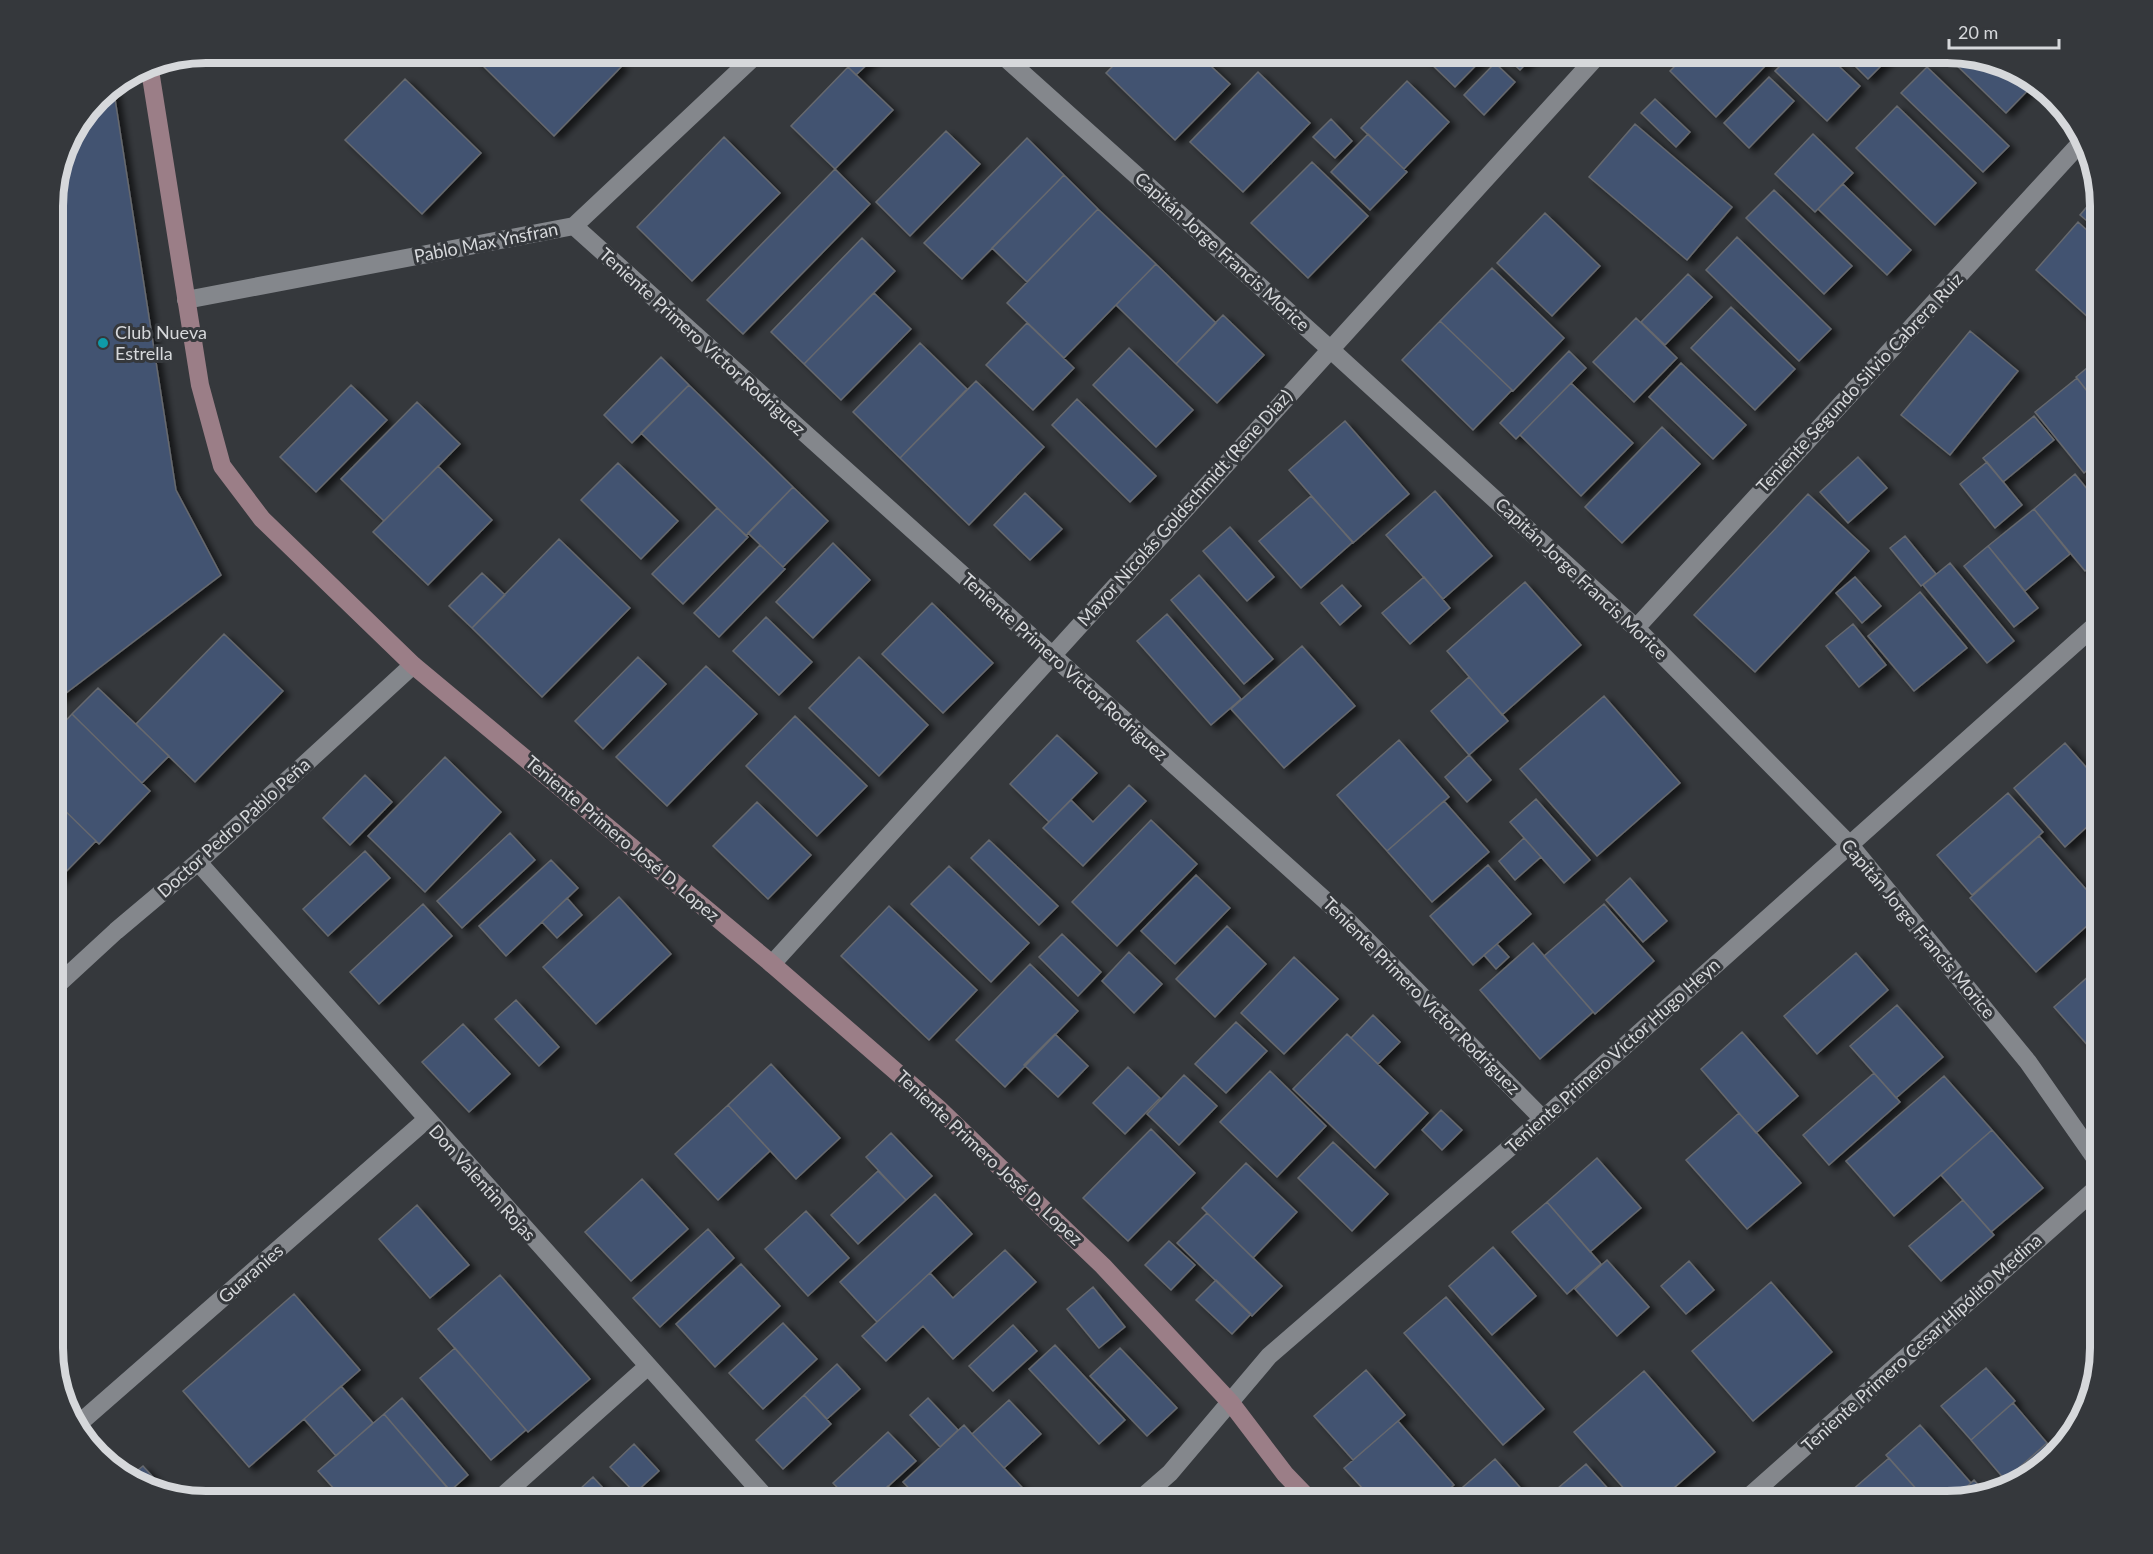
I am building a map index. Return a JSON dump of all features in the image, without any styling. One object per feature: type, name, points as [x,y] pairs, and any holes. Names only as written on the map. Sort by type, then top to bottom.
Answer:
[{"type":"street","name":"Pablo Max Ynsfran","points":[[186,300],[574,226],[746,63]]},
{"type":"street","name":"Capitán Jorge Francis Morice","points":[[1012,63],[1636,628],[1850,846],[2028,1062],[2090,1151]]},
{"type":"street","name":"Mayor Nicolás Goldschmidt (Rene Diaz)","points":[[772,964],[1590,63]]},
{"type":"street","name":"Teniente Primero José D. Lopez","points":[[151,74],[200,385],[222,466],[262,519],[413,665],[772,964],[938,1108],[1095,1258],[1231,1402],[1285,1474],[1301,1491]]},
{"type":"street","name":"Teniente Segundo Silvio Cabrera Ruiz","points":[[1636,628],[2077,147]]},
{"type":"street","name":"Teniente Primero Victor Rodriguez","points":[[574,226],[1346,919],[1543,1119]]},
{"type":"street","name":"Teniente Primero Victor Hugo Heyn","points":[[1150,1491],[1170,1473],[1269,1356],[1543,1119],[2090,630]]},
{"type":"street","name":"Doctor Pedro Pablo Peña","points":[[63,980],[116,931],[198,862],[413,665]]},
{"type":"street","name":"Don Valentin Rojas","points":[[198,862],[759,1491]]},
{"type":"street","name":"Guaranies","points":[[82,1421],[426,1120]]},
{"type":"street","name":"Teniente Primero Cesar Hipólito Medina","points":[[1756,1491],[2090,1194]]},
{"type":"street","points":[[509,1491],[647,1367]]},
{"type":"building","points":[[480,63],[619,63],[622,66],[554,136]]},
{"type":"building","points":[[844,63],[869,63],[856,75]]},
{"type":"building","points":[[1116,63],[1208,63],[1230,84],[1175,140],[1106,73]]},
{"type":"building","points":[[1430,63],[1478,63],[1455,87]]},
{"type":"building","points":[[1495,63],[1515,82],[1484,115],[1464,95]]},
{"type":"building","points":[[1513,63],[1527,63],[1520,70]]},
{"type":"building","points":[[1678,63],[1768,63],[1716,117],[1670,71]]},
{"type":"building","points":[[1783,63],[1836,63],[1860,86],[1827,121],[1775,71]]},
{"type":"building","points":[[1852,63],[1884,63],[1868,79]]},
{"type":"building","points":[[1955,63],[1993,71],[2019,82],[2029,89],[2006,113]]},
{"type":"building","points":[[848,67],[893,110],[835,169],[791,126]]},
{"type":"building","points":[[1927,67],[2009,146],[1983,172],[1901,93]]},
{"type":"building","points":[[1258,72],[1310,123],[1243,192],[1190,142]]},
{"type":"building","points":[[1769,77],[1794,101],[1749,148],[1724,123]]},
{"type":"building","points":[[405,79],[481,153],[422,214],[345,140]]},
{"type":"building","points":[[1407,81],[1449,122],[1404,169],[1361,128]]},
{"type":"building","name":"Club Nueva Estrella","points":[[115,96],[176,490],[221,575],[63,695],[63,196],[68,169],[78,143],[87,126]]},
{"type":"building","points":[[1655,99],[1690,132],[1676,147],[1641,113]]},
{"type":"building","points":[[1897,106],[1976,183],[1935,225],[1856,148]]},
{"type":"building","points":[[1331,119],[1352,141],[1335,158],[1313,137]]},
{"type":"building","points":[[1635,124],[1732,207],[1687,260],[1589,177]]},
{"type":"building","points":[[946,131],[980,164],[910,236],[876,202]]},
{"type":"building","points":[[1368,134],[1407,172],[1370,210],[1331,172]]},
{"type":"building","points":[[1813,134],[1853,173],[1815,212],[1775,174]]},
{"type":"building","points":[[724,137],[780,193],[692,281],[637,227]]},
{"type":"building","points":[[1027,138],[1064,175],[962,279],[924,243]]},
{"type":"building","points":[[1312,162],[1368,216],[1308,278],[1251,223]]},
{"type":"building","points":[[835,169],[870,204],[743,334],[707,300]]},
{"type":"building","points":[[1064,175],[1098,209],[1027,282],[992,248]]},
{"type":"building","points":[[1843,184],[1911,250],[1887,275],[1818,209]]},
{"type":"building","points":[[1774,190],[1852,266],[1824,294],[1746,218]]},
{"type":"building","points":[[2090,203],[2090,224],[2080,215]]},
{"type":"building","points":[[1098,209],[1156,264],[1064,358],[1007,303]]},
{"type":"building","points":[[1545,213],[1600,266],[1552,316],[1497,263]]},
{"type":"building","points":[[2078,222],[2090,233],[2090,319],[2036,270]]},
{"type":"building","points":[[1737,237],[1831,329],[1799,361],[1706,270]]},
{"type":"building","points":[[862,238],[895,271],[804,364],[771,332]]},
{"type":"building","points":[[1156,264],[1216,323],[1176,364],[1116,305]]},
{"type":"building","points":[[1492,268],[1564,338],[1513,391],[1440,321]]},
{"type":"building","points":[[1688,274],[1712,297],[1665,345],[1641,322]]},
{"type":"building","points":[[874,293],[911,329],[841,400],[804,364]]},
{"type":"building","points":[[1731,307],[1795,369],[1755,410],[1691,348]]},
{"type":"building","points":[[1223,315],[1264,355],[1217,403],[1176,364]]},
{"type":"building","points":[[1636,318],[1677,358],[1634,402],[1593,362]]},
{"type":"building","points":[[1440,321],[1512,390],[1473,430],[1402,360]]},
{"type":"building","points":[[1027,323],[1074,368],[1033,410],[986,365]]},
{"type":"building","points":[[1970,331],[2018,371],[1950,455],[1901,415]]},
{"type":"building","points":[[920,343],[967,389],[900,458],[853,412]]},
{"type":"building","points":[[1129,348],[1193,410],[1156,447],[1093,385]]},
{"type":"building","points":[[1569,351],[1586,368],[1516,439],[1500,423]]},
{"type":"building","points":[[661,357],[689,385],[632,443],[604,415]]},
{"type":"building","points":[[1681,363],[1746,425],[1713,459],[1649,397]]},
{"type":"building","points":[[2090,365],[2090,394],[2076,377]]},
{"type":"building","points":[[2077,378],[2090,395],[2090,468],[2084,473],[2035,412]]},
{"type":"building","points":[[976,381],[1044,447],[969,525],[900,458]]},
{"type":"building","points":[[1571,383],[1633,443],[1581,496],[1520,435]]},
{"type":"building","points":[[351,385],[387,420],[316,492],[280,457]]},
{"type":"building","points":[[689,385],[793,487],[746,536],[641,433]]},
{"type":"building","points":[[1077,399],[1156,476],[1130,502],[1052,425]]},
{"type":"building","points":[[417,402],[460,444],[384,521],[341,479]]},
{"type":"building","points":[[2034,416],[2054,440],[2003,482],[1983,458]]},
{"type":"building","points":[[1345,421],[1409,494],[1353,543],[1289,470]]},
{"type":"building","points":[[1662,427],[1700,464],[1622,543],[1585,507]]},
{"type":"building","points":[[1858,457],[1887,488],[1848,523],[1820,492]]},
{"type":"building","points":[[1987,462],[2022,505],[1995,528],[1960,484]]},
{"type":"building","points":[[618,463],[678,521],[641,559],[581,500]]},
{"type":"building","points":[[438,466],[492,520],[428,585],[373,532]]},
{"type":"building","points":[[2075,474],[2090,493],[2090,567],[2085,571],[2034,509]]},
{"type":"building","points":[[793,487],[828,521],[783,567],[748,533]]},
{"type":"building","points":[[1435,491],[1492,556],[1443,599],[1386,535]]},
{"type":"building","points":[[1025,493],[1062,529],[1030,560],[994,525]]},
{"type":"building","points":[[1808,494],[1869,551],[1755,672],[1694,615]]},
{"type":"building","points":[[1311,496],[1353,542],[1301,588],[1259,541]]},
{"type":"building","points":[[717,508],[748,537],[683,604],[652,574]]},
{"type":"building","points":[[2034,509],[2070,554],[2025,591],[1988,546]]},
{"type":"building","points":[[1230,527],[1274,577],[1247,601],[1203,551]]},
{"type":"building","points":[[1905,536],[1936,574],[1921,586],[1890,548]]},
{"type":"building","points":[[559,539],[630,608],[542,697],[472,628]]},
{"type":"building","points":[[833,543],[870,580],[813,638],[776,602]]},
{"type":"building","points":[[760,545],[785,569],[719,637],[694,613]]},
{"type":"building","points":[[1988,546],[2038,608],[2014,627],[1964,566]]},
{"type":"building","points":[[1950,563],[2014,641],[1987,663],[1923,585]]},
{"type":"building","points":[[482,573],[505,595],[472,628],[449,606]]},
{"type":"building","points":[[1199,575],[1273,659],[1244,684],[1171,600]]},
{"type":"building","points":[[1424,577],[1450,608],[1410,644],[1382,613]]},
{"type":"building","points":[[1855,577],[1881,606],[1862,623],[1836,593]]},
{"type":"building","points":[[1525,582],[1581,645],[1502,715],[1447,651]]},
{"type":"building","points":[[1342,585],[1361,606],[1340,625],[1321,603]]},
{"type":"building","points":[[1920,592],[1967,648],[1914,691],[1868,636]]},
{"type":"building","points":[[932,603],[993,663],[943,713],[882,654]]},
{"type":"building","points":[[1167,614],[1241,699],[1211,725],[1137,641]]},
{"type":"building","points":[[766,617],[812,662],[779,695],[733,651]]},
{"type":"building","points":[[1853,624],[1886,665],[1859,687],[1826,646]]},
{"type":"building","points":[[224,634],[283,691],[195,782],[136,724]]},
{"type":"building","points":[[1302,646],[1355,706],[1284,768],[1231,709]]},
{"type":"building","points":[[638,657],[666,684],[603,749],[575,721]]},
{"type":"building","points":[[859,657],[928,725],[879,776],[809,708]]},
{"type":"building","points":[[706,666],[757,714],[667,806],[616,757]]},
{"type":"building","points":[[1469,677],[1508,721],[1469,755],[1431,711]]},
{"type":"building","points":[[98,688],[169,756],[142,783],[72,714]]},
{"type":"building","points":[[1604,696],[1680,783],[1597,856],[1520,769]]},
{"type":"building","points":[[72,714],[150,791],[99,844],[63,809],[63,723]]},
{"type":"building","points":[[795,716],[867,786],[817,836],[746,766]]},
{"type":"building","points":[[1057,735],[1097,773],[1049,822],[1010,784]]},
{"type":"building","points":[[1399,740],[1449,797],[1387,851],[1337,795]]},
{"type":"building","points":[[2065,743],[2090,772],[2090,824],[2065,847],[2014,788]]},
{"type":"building","points":[[1469,755],[1491,780],[1467,802],[1445,777]]},
{"type":"building","points":[[445,757],[501,812],[425,892],[368,836]]},
{"type":"building","points":[[365,775],[392,802],[350,845],[323,818]]},
{"type":"building","points":[[1129,785],[1146,801],[1083,866],[1043,828],[1071,800],[1093,822]]},
{"type":"building","points":[[2008,793],[2043,832],[1972,895],[1937,855]]},
{"type":"building","points":[[1536,799],[1590,860],[1564,883],[1510,822]]},
{"type":"building","points":[[1444,801],[1489,852],[1432,902],[1387,851]]},
{"type":"building","points":[[757,802],[811,855],[768,899],[713,846]]},
{"type":"building","points":[[63,809],[96,841],[63,875]]},
{"type":"building","points":[[1151,820],[1197,864],[1117,946],[1072,902]]},
{"type":"building","points":[[510,833],[535,860],[462,928],[437,901]]},
{"type":"building","points":[[2039,836],[2090,894],[2090,923],[2036,972],[1970,898]]},
{"type":"building","points":[[1524,838],[1541,857],[1515,880],[1499,861]]},
{"type":"building","points":[[989,840],[1058,906],[1039,925],[971,858]]},
{"type":"building","points":[[365,851],[390,878],[328,936],[303,909]]},
{"type":"building","points":[[551,860],[578,888],[506,956],[479,926]]},
{"type":"building","points":[[1488,865],[1531,914],[1473,965],[1430,916]]},
{"type":"building","points":[[949,866],[1029,943],[991,982],[911,904]]},
{"type":"building","points":[[1196,875],[1230,908],[1175,964],[1141,931]]},
{"type":"building","points":[[1630,878],[1667,921],[1643,942],[1606,900]]},
{"type":"building","points":[[619,897],[671,954],[596,1024],[543,967]]},
{"type":"building","points":[[567,898],[582,915],[557,938],[542,922]]},
{"type":"building","points":[[423,904],[452,936],[379,1004],[350,972]]},
{"type":"building","points":[[1604,904],[1654,961],[1595,1014],[1544,956]]},
{"type":"building","points":[[889,906],[977,990],[929,1040],[841,956]]},
{"type":"building","points":[[1227,926],[1266,964],[1215,1017],[1176,979]]},
{"type":"building","points":[[1062,934],[1101,972],[1078,996],[1039,957]]},
{"type":"building","points":[[1533,943],[1593,1012],[1540,1059],[1480,990]]},
{"type":"building","points":[[1497,944],[1509,957],[1496,969],[1484,955]]},
{"type":"building","points":[[1129,952],[1162,984],[1134,1013],[1102,981]]},
{"type":"building","points":[[1856,953],[1888,990],[1817,1054],[1784,1016]]},
{"type":"building","points":[[1294,957],[1338,999],[1284,1054],[1241,1013]]},
{"type":"building","points":[[1030,964],[1078,1011],[1005,1087],[956,1040]]},
{"type":"building","points":[[2090,975],[2089,1047],[2054,1007]]},
{"type":"building","points":[[516,1000],[559,1047],[539,1066],[495,1019]]},
{"type":"building","points":[[1897,1005],[1943,1057],[1896,1098],[1850,1046]]},
{"type":"building","points":[[1373,1015],[1400,1042],[1378,1064],[1351,1038]]},
{"type":"building","points":[[1236,1022],[1267,1051],[1226,1093],[1195,1064]]},
{"type":"building","points":[[463,1024],[510,1074],[469,1112],[422,1062]]},
{"type":"building","points":[[1742,1032],[1798,1096],[1756,1133],[1701,1069]]},
{"type":"building","points":[[1055,1034],[1088,1066],[1058,1097],[1024,1065]]},
{"type":"building","points":[[1347,1034],[1428,1113],[1375,1168],[1293,1089]]},
{"type":"building","points":[[771,1064],[840,1138],[796,1179],[728,1105]]},
{"type":"building","points":[[1128,1067],[1160,1098],[1125,1134],[1093,1103]]},
{"type":"building","points":[[1270,1071],[1326,1126],[1277,1177],[1220,1122]]},
{"type":"building","points":[[1874,1073],[1900,1102],[1829,1165],[1803,1135]]},
{"type":"building","points":[[1184,1075],[1217,1106],[1179,1145],[1147,1114]]},
{"type":"building","points":[[1944,1076],[1992,1130],[1894,1216],[1846,1161]]},
{"type":"building","points":[[728,1105],[770,1151],[718,1200],[675,1154]]},
{"type":"building","points":[[1441,1110],[1462,1130],[1442,1150],[1422,1130]]},
{"type":"building","points":[[1739,1113],[1801,1183],[1747,1229],[1686,1160]]},
{"type":"building","points":[[1151,1129],[1195,1173],[1128,1241],[1083,1198]]},
{"type":"building","points":[[1992,1130],[2043,1188],[1991,1232],[1941,1175]]},
{"type":"building","points":[[891,1133],[932,1176],[906,1200],[866,1157]]},
{"type":"building","points":[[1333,1142],[1388,1194],[1352,1231],[1298,1178]]},
{"type":"building","points":[[1597,1158],[1641,1208],[1590,1252],[1547,1202]]},
{"type":"building","points":[[1246,1163],[1297,1212],[1253,1258],[1202,1208]]},
{"type":"building","points":[[878,1171],[906,1200],[858,1244],[831,1215]]},
{"type":"building","points":[[642,1179],[688,1229],[631,1281],[585,1232]]},
{"type":"building","points":[[935,1194],[972,1234],[877,1322],[840,1282]]},
{"type":"building","points":[[1963,1200],[1994,1235],[1941,1281],[1909,1246]]},
{"type":"building","points":[[1547,1202],[1601,1264],[1567,1294],[1512,1232]]},
{"type":"building","points":[[417,1205],[469,1265],[430,1298],[379,1239]]},
{"type":"building","points":[[806,1211],[849,1258],[808,1296],[765,1249]]},
{"type":"building","points":[[1207,1213],[1282,1286],[1252,1316],[1177,1243]]},
{"type":"building","points":[[708,1229],[734,1258],[660,1327],[633,1298]]},
{"type":"building","points":[[1169,1241],[1195,1265],[1171,1290],[1145,1265]]},
{"type":"building","points":[[1493,1247],[1536,1296],[1492,1335],[1449,1286]]},
{"type":"building","points":[[1005,1250],[1036,1282],[953,1359],[923,1326],[886,1361],[862,1336],[930,1273],[953,1298]]},
{"type":"building","points":[[1607,1260],[1649,1307],[1617,1336],[1575,1289]]},
{"type":"building","points":[[1689,1261],[1714,1290],[1686,1314],[1661,1286]]},
{"type":"building","points":[[741,1264],[780,1306],[715,1367],[676,1324]]},
{"type":"building","points":[[500,1275],[590,1379],[528,1432],[438,1329]]},
{"type":"building","points":[[1216,1280],[1251,1314],[1232,1334],[1196,1300]]},
{"type":"building","points":[[1771,1282],[1832,1352],[1753,1421],[1692,1351]]},
{"type":"building","points":[[1093,1287],[1125,1327],[1099,1348],[1067,1309]]},
{"type":"building","points":[[294,1294],[360,1370],[249,1467],[183,1391]]},
{"type":"building","points":[[1446,1297],[1544,1409],[1503,1445],[1404,1333]]},
{"type":"building","points":[[783,1323],[817,1359],[763,1409],[729,1373]]},
{"type":"building","points":[[1013,1325],[1037,1351],[993,1391],[969,1366]]},
{"type":"building","points":[[1055,1345],[1125,1420],[1099,1444],[1029,1369]]},
{"type":"building","points":[[455,1348],[526,1430],[491,1460],[420,1378]]},
{"type":"building","points":[[1120,1348],[1177,1408],[1147,1436],[1090,1376]]},
{"type":"building","points":[[837,1364],[860,1389],[827,1419],[804,1395]]},
{"type":"building","points":[[1986,1368],[2015,1401],[1971,1440],[1941,1406]]},
{"type":"building","points":[[1366,1370],[1405,1415],[1353,1460],[1314,1416]]},
{"type":"building","points":[[1644,1371],[1715,1452],[1670,1491],[1626,1491],[1574,1432]]},
{"type":"building","points":[[341,1386],[373,1423],[336,1456],[304,1419]]},
{"type":"building","points":[[804,1395],[831,1424],[783,1469],[756,1440]]},
{"type":"building","points":[[402,1398],[468,1475],[450,1491],[384,1414]]},
{"type":"building","points":[[928,1398],[958,1430],[940,1447],[910,1415]]},
{"type":"building","points":[[1009,1400],[1041,1434],[1004,1468],[972,1434]]},
{"type":"building","points":[[2013,1403],[2047,1443],[2004,1479],[1971,1440]]},
{"type":"building","points":[[384,1414],[451,1491],[336,1491],[318,1471]]},
{"type":"building","points":[[1398,1421],[1454,1485],[1447,1491],[1365,1491],[1344,1468]]},
{"type":"building","points":[[964,1425],[1026,1491],[912,1491],[903,1482]]},
{"type":"building","points":[[1920,1425],[1971,1483],[1963,1490],[1918,1491],[1886,1455]]},
{"type":"building","points":[[888,1432],[916,1461],[883,1491],[841,1491],[833,1483]]},
{"type":"building","points":[[2047,1443],[2050,1447],[2048,1449],[2019,1472],[2009,1476]]},
{"type":"building","points":[[634,1444],[659,1471],[637,1491],[633,1491],[610,1467]]},
{"type":"building","points":[[1889,1458],[1918,1491],[1851,1491]]},
{"type":"building","points":[[1495,1459],[1523,1491],[1458,1491]]},
{"type":"building","points":[[1586,1464],[1610,1491],[1555,1491]]},
{"type":"building","points":[[143,1466],[157,1482],[143,1476],[135,1472]]},
{"type":"building","points":[[593,1477],[606,1491],[578,1491]]},
{"type":"building","points":[[1974,1480],[1980,1487],[1963,1490]]},
{"type":"building","points":[[888,1486],[893,1491],[883,1491]]},
{"type":"place","name":"Club Nueva Estrella","points":[[103,343]]}]
